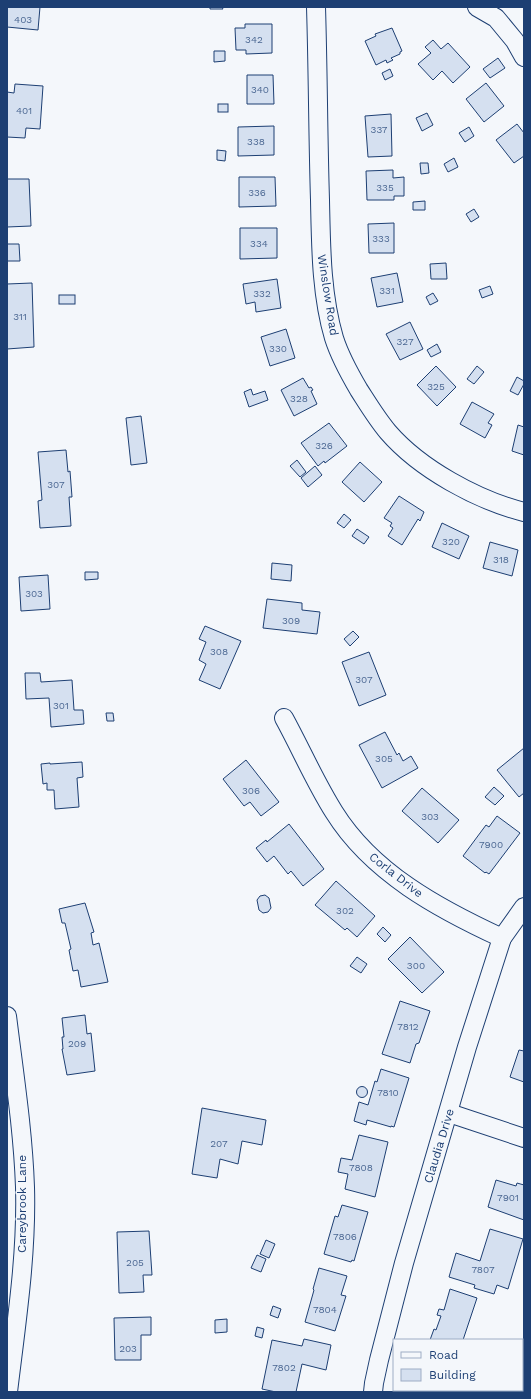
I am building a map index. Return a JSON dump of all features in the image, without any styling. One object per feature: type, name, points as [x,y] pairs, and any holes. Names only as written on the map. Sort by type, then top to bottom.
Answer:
[{"type":"street","name":"Winslow Road","points":[[316,7],[321,252],[334,337],[342,359],[371,410],[388,433],[412,455],[437,473],[481,498],[507,508],[524,512]]},
{"type":"street","points":[[477,7],[496,18],[515,41],[524,57]]},
{"type":"street","name":"Corla Drive","points":[[284,718],[334,813],[350,835],[381,866],[433,903],[465,921],[502,938]]},
{"type":"street","name":"Claudia Drive","points":[[373,1392],[378,1360],[404,1263],[467,1047],[502,938],[524,907]]},
{"type":"street","name":"Careybrook Lane","points":[[7,1016],[21,1127],[25,1188],[23,1259],[8,1392]]},
{"type":"street","points":[[449,1113],[524,1138]]},
{"type":"building","points":[[7,7],[40,7],[38,30],[7,27]]},
{"type":"building","points":[[210,7],[222,7],[223,9],[210,9]]},
{"type":"building","points":[[245,24],[272,24],[272,53],[246,54],[246,50],[236,50],[235,28],[245,28]]},
{"type":"building","points":[[392,28],[402,51],[400,54],[391,58],[393,60],[387,63],[386,60],[376,65],[365,41],[376,36],[375,34]]},
{"type":"building","points":[[433,40],[441,49],[448,43],[470,67],[453,83],[442,71],[433,80],[418,64],[431,53],[425,47]]},
{"type":"building","points":[[214,51],[225,51],[225,61],[214,62]]},
{"type":"building","points":[[498,58],[505,68],[490,78],[483,69]]},
{"type":"building","points":[[390,69],[393,76],[385,80],[382,73]]},
{"type":"building","points":[[247,75],[273,75],[274,104],[247,104]]},
{"type":"building","points":[[486,83],[504,106],[484,122],[466,99]]},
{"type":"building","points":[[15,84],[43,86],[40,129],[26,128],[25,138],[7,137],[7,92],[14,93]]},
{"type":"building","points":[[218,104],[228,104],[228,112],[218,112]]},
{"type":"building","points":[[427,113],[433,125],[422,131],[416,118]]},
{"type":"building","points":[[391,114],[392,156],[368,157],[365,116]]},
{"type":"building","points":[[517,124],[524,133],[524,156],[514,163],[496,140]]},
{"type":"building","points":[[274,126],[274,155],[238,156],[238,127]]},
{"type":"building","points":[[469,127],[474,136],[465,142],[459,133]]},
{"type":"building","points":[[217,150],[226,151],[225,161],[217,160]]},
{"type":"building","points":[[454,158],[458,167],[448,172],[444,164]]},
{"type":"building","points":[[420,163],[428,163],[429,173],[421,174]]},
{"type":"building","points":[[393,170],[393,178],[404,177],[404,196],[394,196],[394,200],[367,200],[366,171]]},
{"type":"building","points":[[239,177],[275,177],[276,206],[239,207]]},
{"type":"building","points":[[7,179],[29,179],[31,226],[7,227]]},
{"type":"building","points":[[425,201],[425,210],[413,210],[413,202]]},
{"type":"building","points":[[474,209],[479,217],[471,222],[466,214]]},
{"type":"building","points":[[394,223],[394,253],[369,253],[368,224]]},
{"type":"building","points":[[240,228],[277,228],[277,258],[240,259]]},
{"type":"building","points":[[7,244],[19,244],[20,261],[7,261]]},
{"type":"building","points":[[446,263],[447,279],[431,279],[430,264]]},
{"type":"building","points":[[397,273],[403,302],[377,307],[371,278]]},
{"type":"building","points":[[277,279],[281,308],[256,312],[255,302],[246,304],[243,284]]},
{"type":"building","points":[[32,283],[34,347],[7,349],[7,284]]},
{"type":"building","points":[[490,286],[493,294],[482,298],[479,290]]},
{"type":"building","points":[[433,293],[438,301],[430,305],[426,297]]},
{"type":"building","points":[[59,295],[75,295],[75,304],[59,304]]},
{"type":"building","points":[[410,322],[423,349],[400,360],[386,334]]},
{"type":"building","points":[[286,329],[295,358],[270,366],[261,337]]},
{"type":"building","points":[[437,344],[441,352],[431,357],[427,350]]},
{"type":"building","points":[[436,366],[456,387],[437,406],[417,385]]},
{"type":"building","points":[[477,366],[484,372],[474,384],[467,379]]},
{"type":"building","points":[[517,377],[524,381],[518,395],[510,391]]},
{"type":"building","points":[[303,378],[309,388],[311,387],[313,390],[311,391],[317,404],[294,416],[281,390]]},
{"type":"building","points":[[251,389],[253,395],[265,391],[268,400],[249,407],[244,392]]},
{"type":"building","points":[[472,402],[494,414],[488,423],[492,425],[485,438],[460,424]]},
{"type":"building","points":[[141,416],[147,463],[131,465],[126,418]]},
{"type":"building","points":[[329,423],[347,446],[325,463],[324,461],[318,466],[301,443]]},
{"type":"building","points":[[518,425],[524,427],[524,455],[512,451]]},
{"type":"building","points":[[66,450],[68,472],[70,471],[72,497],[69,497],[71,526],[40,528],[38,501],[42,500],[38,452]]},
{"type":"building","points":[[297,460],[306,472],[300,477],[290,466]]},
{"type":"building","points":[[360,462],[382,482],[364,502],[342,482]]},
{"type":"building","points":[[315,466],[322,475],[308,487],[301,478]]},
{"type":"building","points":[[399,496],[424,512],[420,521],[418,519],[402,545],[388,536],[393,528],[390,526],[392,523],[384,518]]},
{"type":"building","points":[[344,514],[351,520],[344,528],[337,523]]},
{"type":"building","points":[[442,523],[469,536],[459,559],[432,547]]},
{"type":"building","points":[[357,529],[369,537],[364,544],[352,536]]},
{"type":"building","points":[[490,542],[518,550],[512,576],[483,568]]},
{"type":"building","points":[[272,563],[292,565],[291,581],[271,579]]},
{"type":"building","points":[[85,572],[98,572],[98,579],[85,580]]},
{"type":"building","points":[[48,575],[50,609],[21,611],[19,577]]},
{"type":"building","points":[[267,599],[302,603],[302,610],[320,612],[317,634],[263,628]]},
{"type":"building","points":[[205,626],[241,641],[220,689],[199,680],[206,664],[199,660],[206,642],[199,639]]},
{"type":"building","points":[[353,631],[359,637],[350,646],[344,639]]},
{"type":"building","points":[[369,652],[386,695],[359,706],[342,662]]},
{"type":"building","points":[[25,673],[40,673],[41,682],[72,680],[74,710],[83,710],[84,724],[51,727],[49,698],[26,699]]},
{"type":"building","points":[[106,713],[113,713],[114,721],[107,721]]},
{"type":"building","points":[[385,732],[397,755],[399,753],[403,761],[411,756],[418,768],[382,788],[359,745]]},
{"type":"building","points":[[524,748],[524,793],[519,797],[497,770]]},
{"type":"building","points":[[246,760],[279,802],[261,816],[250,802],[244,806],[223,779]]},
{"type":"building","points":[[82,762],[83,777],[77,778],[79,807],[55,809],[54,790],[47,790],[47,783],[43,784],[41,764]]},
{"type":"building","points":[[494,787],[504,796],[495,805],[485,797]]},
{"type":"building","points":[[422,788],[459,820],[438,843],[402,811]]},
{"type":"building","points":[[497,816],[520,833],[489,874],[486,872],[485,873],[463,856],[486,825],[489,827]]},
{"type":"building","points":[[289,824],[324,869],[303,886],[291,871],[288,874],[274,856],[267,862],[256,848],[266,840],[267,842]]},
{"type":"building","points":[[336,881],[375,916],[357,937],[347,928],[345,930],[315,905]]},
{"type":"building","points":[[265,895],[269,898],[271,908],[268,912],[263,913],[259,910],[257,900],[260,896]]},
{"type":"building","points":[[85,903],[94,932],[91,933],[93,945],[99,943],[108,982],[81,987],[78,970],[73,971],[69,950],[71,949],[65,923],[62,923],[59,909]]},
{"type":"building","points":[[383,927],[391,935],[385,942],[377,934]]},
{"type":"building","points":[[410,937],[444,972],[422,993],[388,959]]},
{"type":"building","points":[[357,957],[367,964],[361,973],[350,966]]},
{"type":"building","points":[[400,1001],[430,1011],[419,1043],[416,1044],[410,1063],[382,1054]]},
{"type":"building","points":[[85,1015],[87,1034],[91,1033],[95,1071],[67,1075],[62,1049],[62,1037],[64,1037],[62,1018]]},
{"type":"building","points":[[519,1050],[524,1051],[524,1082],[510,1077]]},
{"type":"building","points":[[381,1069],[409,1078],[394,1127],[367,1120],[366,1125],[354,1121],[359,1102],[368,1105],[375,1081],[377,1082]]},
{"type":"building","points":[[362,1086],[366,1088],[368,1092],[366,1096],[362,1098],[358,1096],[356,1092],[358,1088]]},
{"type":"building","points":[[202,1108],[266,1120],[262,1145],[242,1141],[238,1164],[220,1159],[217,1178],[192,1174]]},
{"type":"building","points":[[359,1135],[388,1142],[375,1197],[345,1189],[348,1174],[338,1172],[341,1158],[352,1160]]},
{"type":"building","points":[[496,1180],[516,1186],[517,1183],[524,1185],[524,1220],[488,1207]]},
{"type":"building","points":[[342,1205],[368,1212],[354,1261],[352,1260],[351,1262],[324,1254],[335,1216],[338,1217]]},
{"type":"building","points":[[490,1229],[523,1239],[508,1289],[497,1285],[494,1294],[474,1288],[475,1285],[449,1277],[456,1253],[480,1261]]},
{"type":"building","points":[[149,1231],[152,1275],[143,1275],[144,1292],[119,1293],[117,1232]]},
{"type":"building","points":[[266,1240],[275,1244],[269,1258],[260,1254]]},
{"type":"building","points":[[257,1255],[266,1259],[261,1272],[251,1268]]},
{"type":"building","points":[[319,1268],[347,1276],[341,1295],[346,1296],[335,1331],[305,1322]]},
{"type":"building","points":[[450,1289],[477,1298],[463,1339],[430,1339],[434,1329],[436,1330],[441,1316],[437,1315],[439,1309],[444,1310]]},
{"type":"building","points":[[273,1306],[281,1309],[278,1318],[270,1315]]},
{"type":"building","points":[[151,1317],[151,1335],[141,1335],[141,1360],[115,1360],[114,1318]]},
{"type":"building","points":[[227,1319],[227,1332],[215,1333],[215,1320]]},
{"type":"building","points":[[257,1327],[264,1329],[262,1338],[255,1336]]},
{"type":"building","points":[[304,1339],[331,1345],[326,1370],[302,1364],[296,1392],[276,1392],[262,1389],[272,1340],[302,1346]]},
{"type":"building","points":[[524,1383],[524,1392],[481,1392],[523,1391]]},
{"type":"building","points":[[416,1391],[449,1392],[416,1392]]}]
